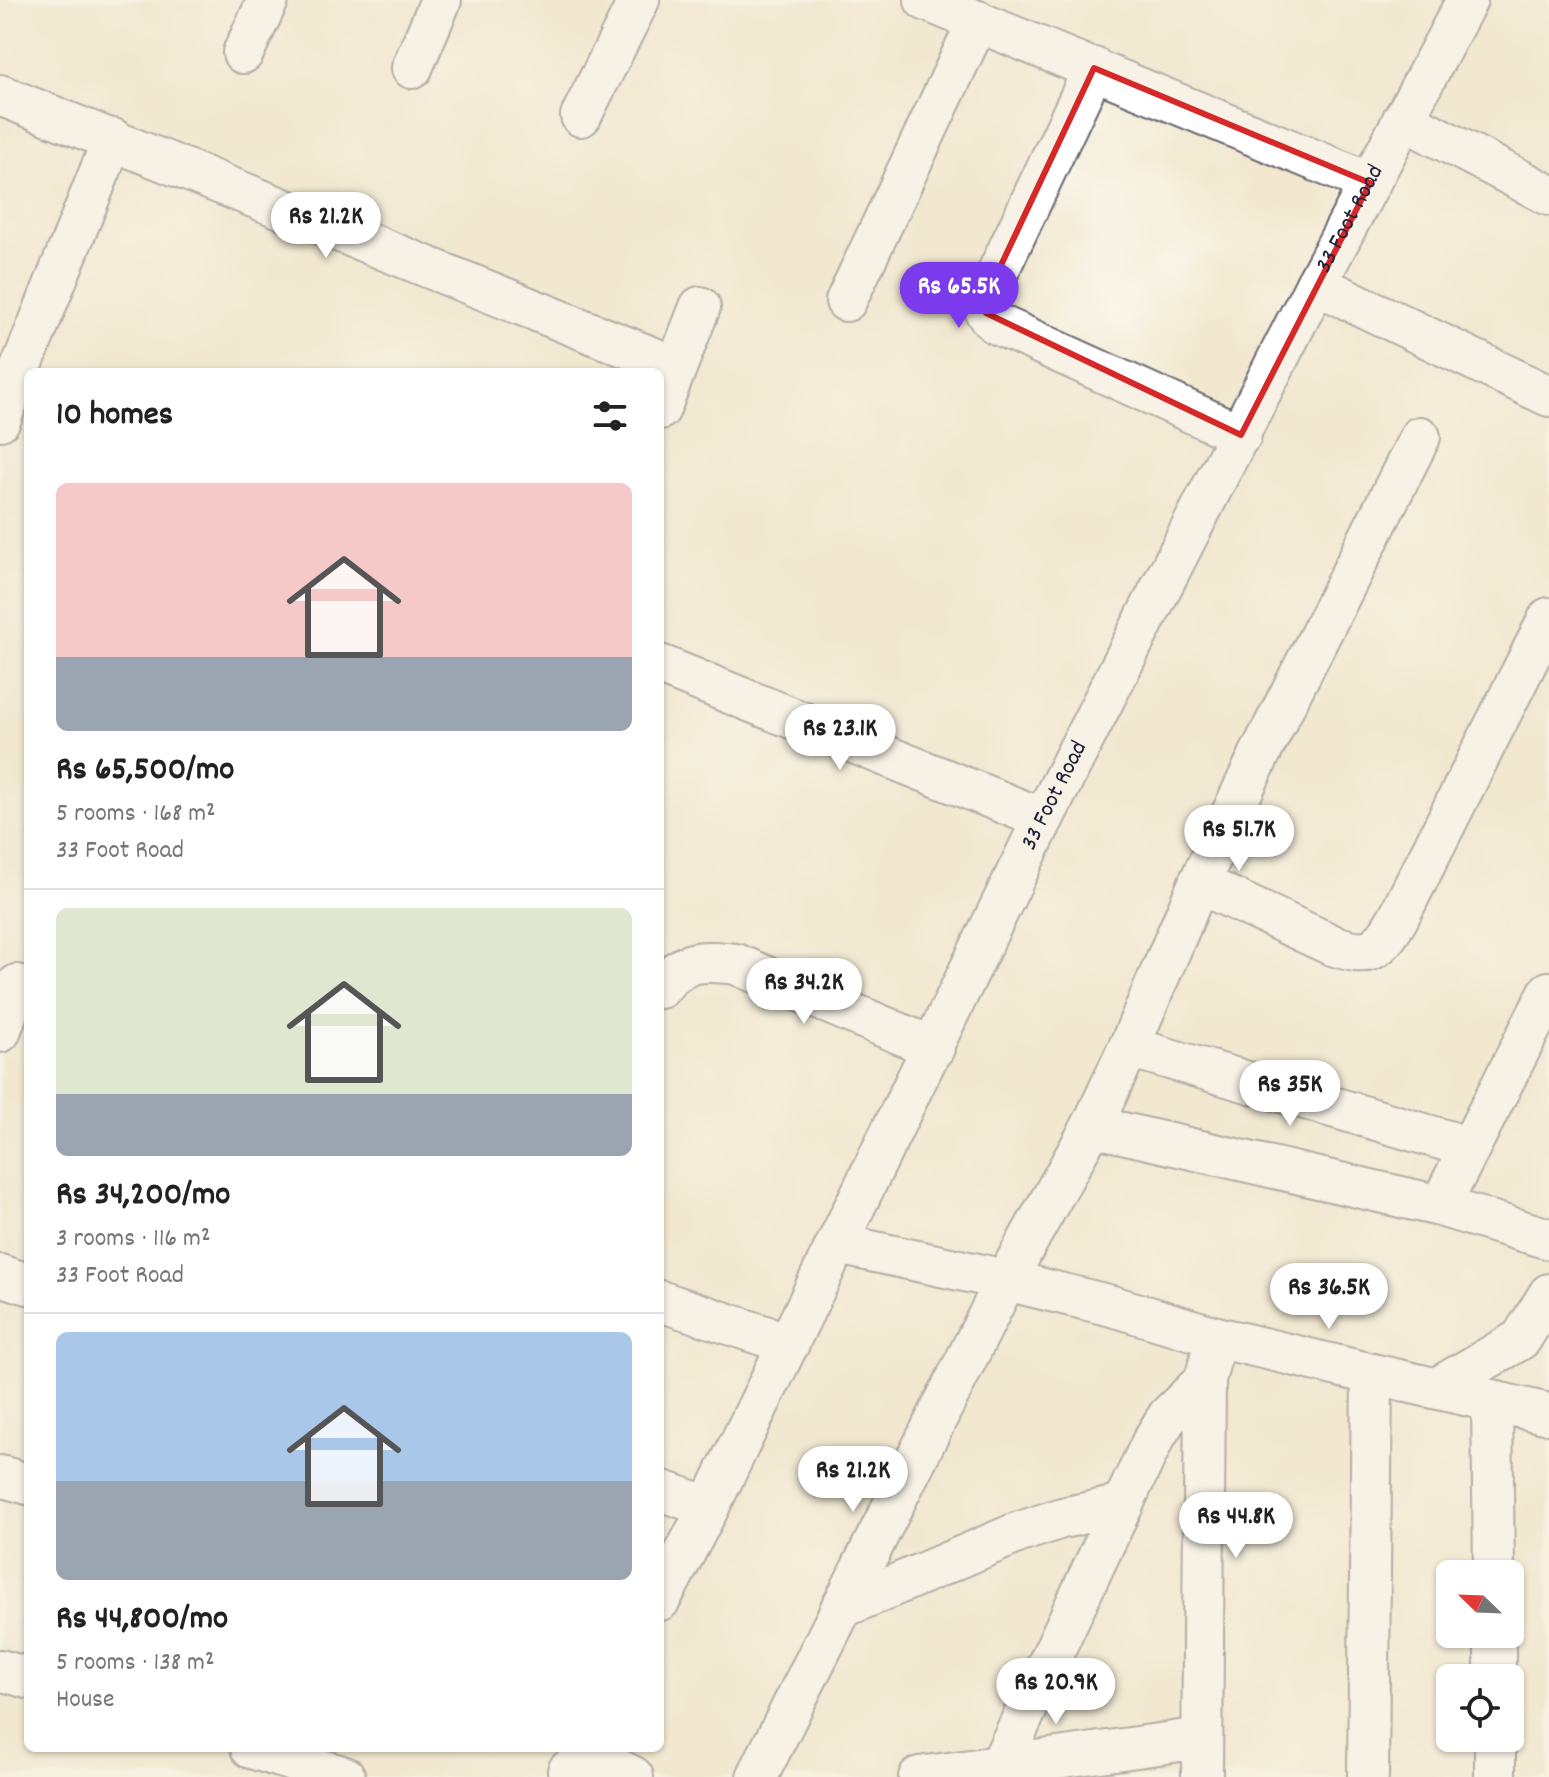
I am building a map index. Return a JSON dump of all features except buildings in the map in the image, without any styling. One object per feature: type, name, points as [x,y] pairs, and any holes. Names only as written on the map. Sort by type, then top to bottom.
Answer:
[{"type":"street","points":[[243,53],[268,0]]},
{"type":"street","points":[[412,68],[441,0]]},
{"type":"street","points":[[581,116],[639,0]]},
{"type":"street","points":[[925,0],[1370,183]]},
{"type":"street","name":"33 Foot Road","points":[[664,1592],[789,1344],[1043,819],[1316,284],[1467,0]]},
{"type":"street","points":[[846,301],[978,21]]},
{"type":"street","points":[[1094,68],[986,297],[986,313],[995,323],[1241,435]]},
{"type":"street","points":[[0,95],[676,367]]},
{"type":"street","points":[[1403,119],[1548,191]]},
{"type":"street","points":[[25,368],[113,139]]},
{"type":"street","points":[[1316,284],[1549,396]]},
{"type":"street","points":[[664,398],[700,307]]},
{"type":"street","points":[[9,409],[24,370]]},
{"type":"street","points":[[757,1777],[1006,1280],[1092,1126],[1199,883],[1266,741],[1420,437]]},
{"type":"street","points":[[1199,883],[1352,952],[1369,951],[1384,942],[1549,618]]},
{"type":"street","points":[[664,667],[1043,819]]},
{"type":"street","points":[[667,969],[705,960],[736,964],[934,1048]]},
{"type":"street","points":[[0,1032],[17,985]]},
{"type":"street","points":[[1440,1206],[1549,992]]},
{"type":"street","points":[[1129,1047],[1468,1147]]},
{"type":"street","points":[[1092,1126],[1440,1206],[1549,1239]]},
{"type":"street","points":[[838,1244],[1006,1280],[1112,1306],[1216,1337],[1549,1414]]},
{"type":"street","points":[[0,1275],[24,1283]]},
{"type":"street","points":[[1437,1388],[1521,1339],[1549,1294]]},
{"type":"street","points":[[664,1302],[789,1344]]},
{"type":"street","points":[[919,1777],[1000,1766],[1202,1758],[1205,1380],[1216,1337]]},
{"type":"street","points":[[1368,1777],[1372,1374]]},
{"type":"street","points":[[1000,1766],[1153,1440],[1168,1416],[1205,1380]]},
{"type":"street","points":[[1492,1400],[1494,1560]]},
{"type":"street","points":[[0,1476],[24,1483]]},
{"type":"street","points":[[664,1491],[709,1507]]},
{"type":"street","points":[[841,1608],[1017,1533],[1062,1518],[1123,1505]]},
{"type":"street","points":[[0,1670],[24,1677]]},
{"type":"street","points":[[264,1752],[345,1777]]},
{"type":"street","points":[[1495,1752],[1495,1777]]},
{"type":"street","points":[[572,1765],[617,1769],[633,1777]]},
{"type":"highlighted area","points":[[1094,68],[1370,183],[1241,435],[986,313],[986,297]]}]
